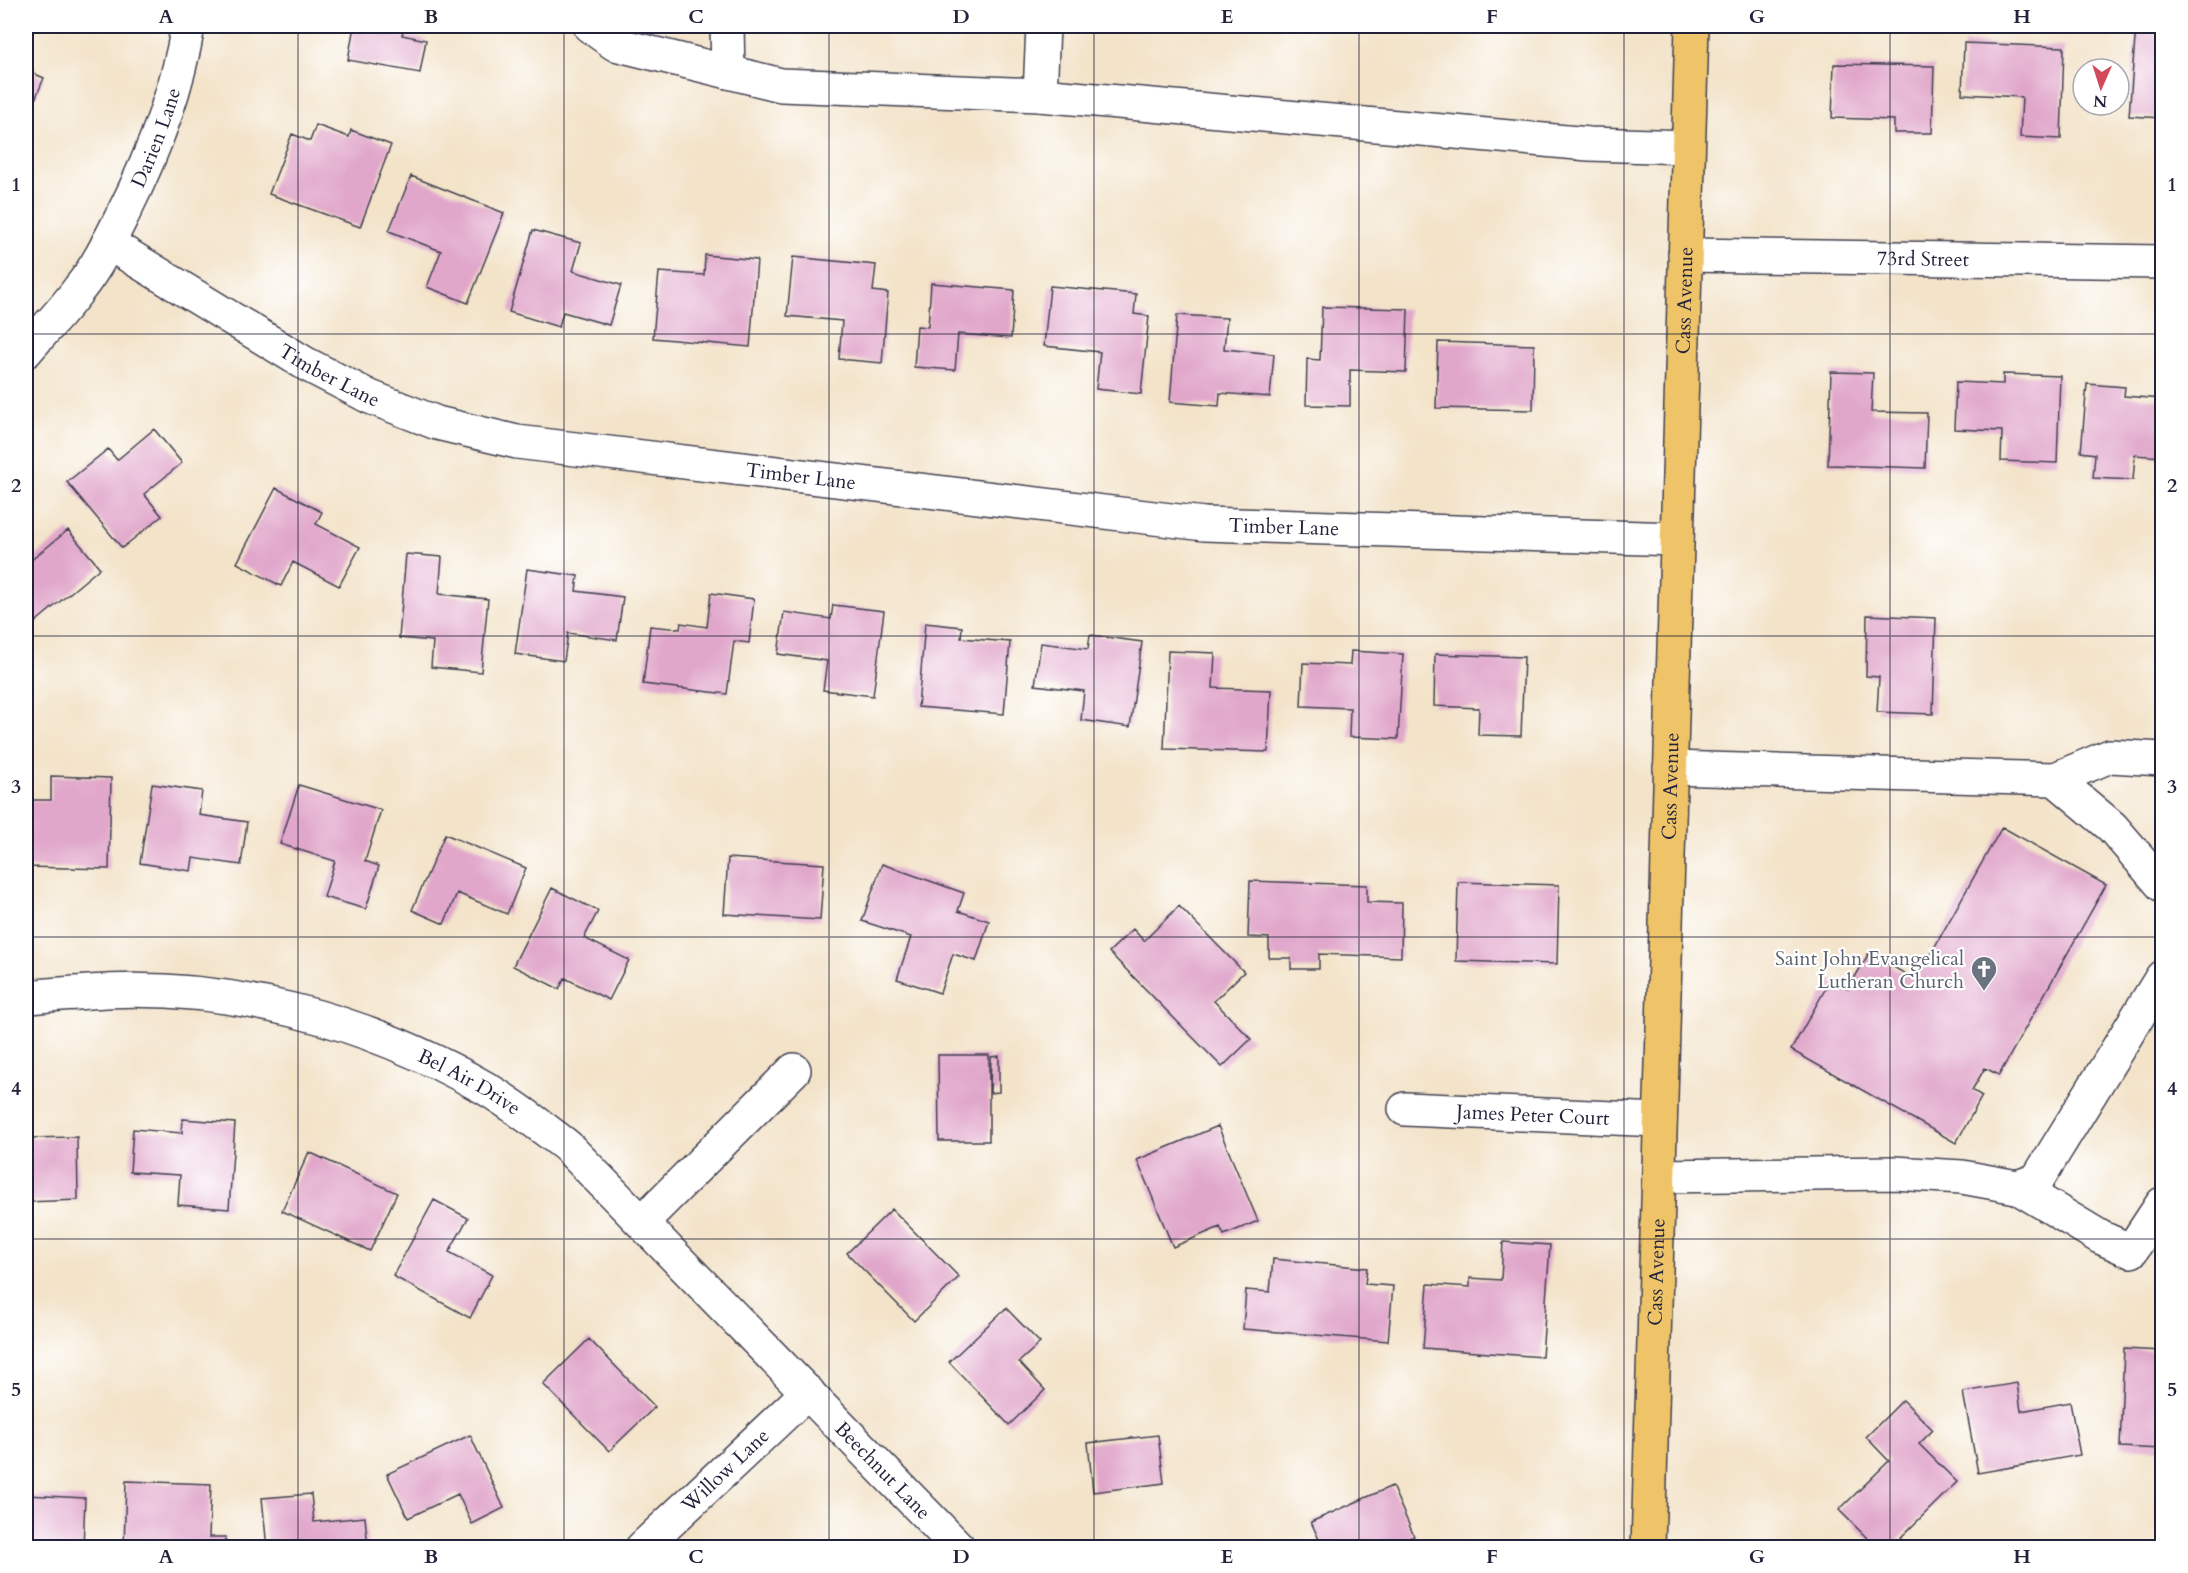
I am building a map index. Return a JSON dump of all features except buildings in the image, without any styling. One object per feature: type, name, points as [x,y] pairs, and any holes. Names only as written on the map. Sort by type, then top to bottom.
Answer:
[{"type":"main road","name":"Cass Avenue","points":[[1648,1548],[1692,26]]},
{"type":"street","name":"Darien Lane","points":[[108,243],[147,166],[167,114],[188,26]]},
{"type":"street","points":[[590,26],[615,44],[781,85],[1040,95],[1589,144],[1688,147]]},
{"type":"street","points":[[727,26],[728,72]]},
{"type":"street","points":[[1040,95],[1042,26]]},
{"type":"street","points":[[26,351],[80,288],[108,243]]},
{"type":"street","name":"Timber Lane","points":[[108,243],[306,364],[370,397],[437,423],[517,442],[1204,524],[1677,539]]},
{"type":"street","name":"73rd Street","points":[[1685,255],[2163,262]]},
{"type":"street","points":[[1670,768],[2055,779],[2110,756],[2163,759]]},
{"type":"street","points":[[2055,779],[2112,827],[2163,885]]},
{"type":"street","points":[[2017,1187],[2037,1180],[2163,977]]},
{"type":"street","name":"Bel Air Drive","points":[[26,998],[119,990],[172,991],[238,999],[303,1012],[367,1032],[428,1058],[486,1089],[535,1121],[567,1146],[808,1392]]},
{"type":"street","points":[[642,1222],[794,1070]]},
{"type":"street","name":"James Peter Court","points":[[1405,1109],[1660,1120]]},
{"type":"street","points":[[1659,1176],[1894,1173],[1962,1177],[2017,1187],[2100,1237],[2131,1251],[2163,1204]]},
{"type":"street","name":"Willow Lane","points":[[642,1548],[808,1392]]},
{"type":"street","name":"Beechnut Lane","points":[[808,1392],[959,1548]]},
{"type":"place","name":"Saint John Evangelical Lutheran Church","points":[[1984,992]]}]
